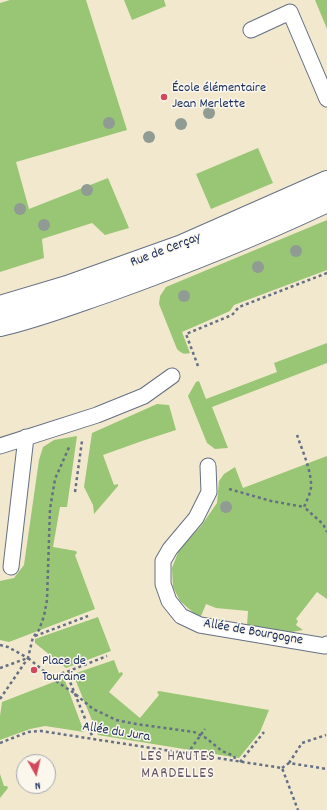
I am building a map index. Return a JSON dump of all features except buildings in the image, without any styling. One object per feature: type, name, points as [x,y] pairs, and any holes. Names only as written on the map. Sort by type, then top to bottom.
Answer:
[{"type":"street","name":"Rue de Cerçay","points":[[0,307],[67,287],[182,246],[327,182]]},
{"type":"street","name":"Rue de Cerçay","points":[[0,325],[94,296],[159,272],[296,216],[327,201]]},
{"type":"lane","points":[[251,30],[290,12],[327,98]]},
{"type":"lane","points":[[0,446],[90,418],[144,396],[172,376]]},
{"type":"lane","points":[[11,567],[26,437]]},
{"type":"lane","name":"Allée de Bourgogne","points":[[208,466],[209,492],[196,518],[170,549],[163,561],[163,584],[169,601],[181,616],[200,625],[326,646],[327,644]]},
{"type":"path","points":[[198,366],[186,334],[232,315],[239,307],[327,272]]},
{"type":"path","points":[[75,492],[83,433],[90,418]]},
{"type":"path","points":[[0,699],[28,658],[33,637],[39,630],[44,616],[47,600],[50,509],[55,479],[75,435],[90,418]]},
{"type":"path","points":[[297,434],[307,464],[311,483],[310,492],[304,507]]},
{"type":"path","points":[[209,492],[220,486],[271,501],[304,507],[323,524],[327,532]]},
{"type":"path","points":[[33,637],[88,616]]},
{"type":"path","points":[[0,646],[8,647],[28,658],[50,677],[74,693],[93,709],[116,720],[194,732],[206,738],[222,751],[234,756],[238,762],[264,732]]},
{"type":"path","points":[[50,677],[108,656]]},
{"type":"path","points":[[0,668],[28,658]]},
{"type":"path","points":[[69,671],[68,677],[93,739]]},
{"type":"path","points":[[187,754],[205,729]]},
{"type":"path","name":"Allée du Jura","points":[[0,743],[28,732],[41,731],[282,768]]},
{"type":"path","points":[[298,810],[282,768],[289,763],[302,743],[326,735]]},
{"type":"path","points":[[289,763],[327,769]]},
{"type":"green space","points":[[10,0],[86,0],[127,130],[16,162],[29,209],[108,178],[129,228],[105,235],[92,223],[42,239],[44,258],[0,272],[0,3]]},
{"type":"green space","points":[[124,0],[164,0],[166,6],[132,20]]},
{"type":"green space","points":[[315,0],[327,0],[327,29]]},
{"type":"green space","points":[[258,148],[273,183],[211,209],[196,174]]},
{"type":"green space","points":[[327,220],[327,270],[234,305],[230,311],[182,332],[190,353],[186,354],[177,349],[159,304],[160,296],[166,287]]},
{"type":"green space","points":[[327,343],[327,363],[212,407],[228,448],[215,449],[207,443],[188,396],[196,382],[199,381],[206,399],[277,372],[274,363]]},
{"type":"green space","points":[[157,404],[169,405],[176,430],[103,455],[114,485],[118,484],[118,486],[94,514],[93,505],[84,487],[92,433]]},
{"type":"green space","points":[[77,436],[67,507],[60,507],[53,547],[76,551],[77,553],[75,555],[95,609],[9,642],[0,640],[0,581],[14,578],[24,565],[39,460],[43,447],[54,440]]},
{"type":"green space","points":[[327,456],[327,599],[317,592],[296,619],[298,621],[296,625],[303,630],[286,633],[247,626],[248,611],[216,608],[206,604],[201,616],[196,615],[180,601],[173,587],[172,568],[179,550],[201,526],[217,503],[219,481],[224,474],[235,467],[243,488]]},
{"type":"green space","points":[[98,617],[111,651],[66,668],[35,643],[35,639]]},
{"type":"green space","points":[[114,660],[119,673],[122,672],[123,674],[109,692],[140,718],[159,695],[157,692],[159,691],[269,710],[260,732],[239,758],[98,735],[73,674]]},
{"type":"green space","points":[[64,678],[84,732],[45,726],[30,729],[0,740],[0,716],[2,702]]},
{"type":"green space","points":[[0,774],[4,786],[7,786],[8,788],[0,798]]},
{"type":"place","name":"École élémentaire Jean Merlette","points":[[164,97]]},
{"type":"place","name":"Place de Touraine","points":[[34,670]]},
{"type":"district","name":"LES HAUTES MARDELLES","points":[[178,766]]}]
